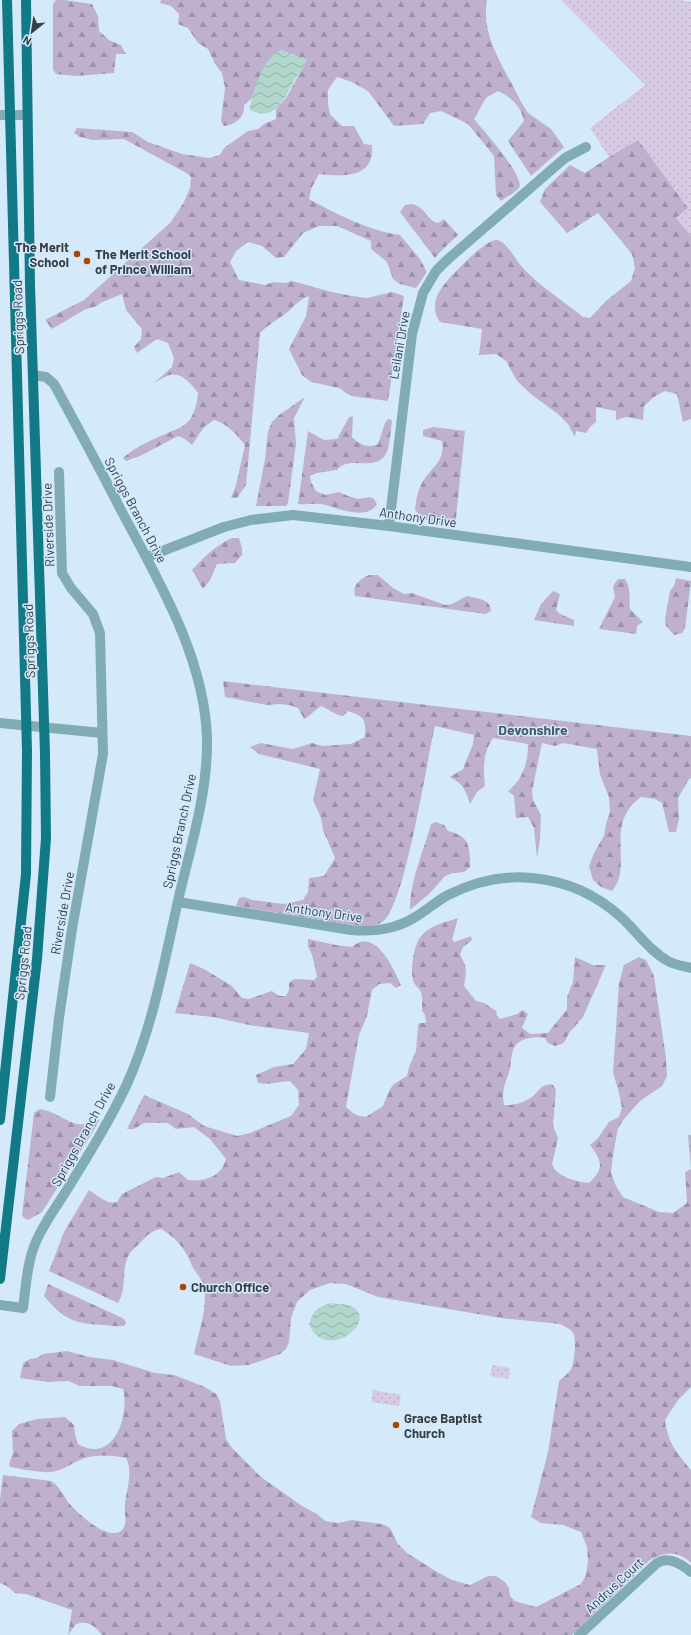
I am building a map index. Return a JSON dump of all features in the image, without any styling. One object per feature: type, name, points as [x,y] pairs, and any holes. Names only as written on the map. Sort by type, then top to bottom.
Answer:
[{"type":"main road","name":"Spriggs Road","points":[[0,1120],[26,874],[27,766],[4,115],[7,0]]},
{"type":"main road","name":"Spriggs Road","points":[[0,1279],[41,926],[46,838],[45,728],[33,375],[26,0]]},
{"type":"street","points":[[4,115],[27,115]]},
{"type":"street","name":"Leilani Drive","points":[[389,526],[412,334],[423,293],[436,272],[447,260],[565,158],[586,147]]},
{"type":"street","name":"Spriggs Branch Drive","points":[[0,1305],[22,1308],[29,1264],[38,1236],[107,1123],[137,1059],[160,984],[204,787],[206,753],[204,714],[193,666],[182,633],[147,557],[75,423],[50,380],[33,375]]},
{"type":"street","name":"Riverside Drive","points":[[50,1097],[59,1018],[72,929],[102,759],[100,633],[93,614],[70,588],[62,573],[59,472]]},
{"type":"street","name":"Anthony Drive","points":[[147,557],[224,526],[270,517],[293,515],[389,526],[691,567]]},
{"type":"street","points":[[0,723],[102,734]]},
{"type":"street","name":"Anthony Drive","points":[[178,902],[366,932],[382,930],[403,924],[446,896],[482,881],[518,877],[533,878],[562,884],[588,893],[615,912],[658,955],[669,961],[691,968]]},
{"type":"street","name":"Andrus Court","points":[[579,1635],[660,1561],[673,1561],[691,1572]]},
{"type":"shaded area","points":[[561,0],[681,0],[691,2],[691,236],[676,218],[688,208],[638,140],[609,157],[590,128],[645,85]]},
{"type":"shaded area","points":[[492,1365],[510,1368],[509,1379],[490,1376]]},
{"type":"shaded area","points":[[373,1390],[401,1395],[399,1406],[371,1402]]},
{"type":"green space","points":[[56,0],[92,4],[98,16],[99,31],[109,40],[121,45],[126,54],[116,54],[114,73],[75,76],[56,74],[53,70],[53,4]]},
{"type":"green space","points":[[161,0],[487,0],[487,27],[491,40],[521,102],[528,113],[551,129],[564,147],[531,176],[508,141],[524,121],[518,106],[507,96],[498,91],[486,98],[474,119],[494,142],[510,164],[519,182],[519,188],[501,201],[496,195],[494,156],[468,124],[441,111],[430,113],[423,124],[394,126],[368,91],[352,82],[337,77],[328,90],[330,114],[342,126],[354,126],[364,144],[372,145],[372,156],[368,164],[356,173],[348,175],[319,174],[311,189],[309,199],[365,226],[400,235],[420,259],[427,272],[416,288],[400,284],[393,279],[387,262],[371,249],[371,241],[337,226],[319,226],[303,233],[284,257],[276,258],[262,246],[248,242],[236,251],[230,262],[239,280],[265,285],[273,282],[285,283],[292,281],[332,292],[367,298],[392,292],[404,296],[388,401],[351,396],[339,388],[311,382],[302,375],[289,349],[306,316],[309,296],[299,301],[260,333],[246,485],[237,498],[231,498],[236,485],[245,445],[228,427],[214,420],[204,427],[192,445],[185,439],[178,436],[140,456],[126,461],[123,458],[140,446],[187,423],[194,411],[198,393],[193,386],[179,375],[168,376],[153,384],[172,367],[174,358],[168,343],[157,339],[137,353],[134,347],[141,339],[142,329],[126,310],[122,294],[100,303],[97,306],[84,310],[52,329],[45,320],[84,300],[171,222],[184,202],[190,188],[191,177],[188,174],[124,139],[93,140],[80,137],[74,133],[77,128],[132,132],[148,142],[182,154],[209,158],[220,155],[224,148],[248,131],[258,129],[264,124],[276,119],[276,109],[286,98],[307,60],[281,50],[267,63],[252,98],[244,105],[243,113],[239,120],[224,126],[221,121],[225,88],[222,73],[215,64],[208,49],[198,43],[188,28],[178,24],[179,14],[171,6],[160,3]]},
{"type":"green space","points":[[638,140],[688,208],[676,218],[691,236],[691,419],[683,422],[677,394],[665,391],[654,397],[644,406],[643,420],[626,417],[616,420],[616,411],[596,407],[596,422],[586,433],[576,431],[575,437],[568,424],[558,414],[532,395],[517,381],[506,361],[496,354],[479,355],[482,329],[440,322],[435,311],[437,296],[443,286],[463,264],[485,245],[496,240],[500,241],[507,247],[523,268],[536,281],[583,317],[590,318],[607,300],[631,281],[635,268],[632,254],[598,213],[567,233],[540,202],[545,189],[570,165],[585,173]]},
{"type":"green space","points":[[412,204],[421,208],[434,222],[438,223],[444,219],[458,235],[435,258],[400,212],[405,205]]},
{"type":"green space","points":[[305,397],[294,418],[296,444],[288,503],[286,506],[256,506],[265,459],[268,431],[272,422],[279,415]]},
{"type":"green space","points":[[353,416],[352,437],[361,444],[367,446],[378,444],[385,423],[388,419],[392,420],[388,449],[384,457],[371,463],[349,463],[343,465],[337,470],[317,473],[310,476],[311,482],[316,491],[325,495],[339,492],[358,499],[370,497],[374,499],[377,504],[366,512],[358,513],[321,504],[298,504],[308,431],[324,440],[337,439],[349,417]]},
{"type":"green space","points":[[433,427],[465,431],[455,527],[422,519],[415,510],[416,500],[421,485],[442,455],[442,441],[423,436],[423,430]]},
{"type":"green space","points":[[232,538],[239,538],[242,548],[242,555],[235,563],[217,564],[210,580],[203,589],[192,570],[210,552]]},
{"type":"green space","points":[[369,575],[378,575],[393,588],[404,594],[412,593],[445,605],[452,604],[467,596],[486,601],[491,611],[485,614],[355,596],[354,592],[358,583]]},
{"type":"green space","points":[[676,578],[691,581],[685,628],[682,633],[674,635],[666,626],[665,619],[670,591],[674,586]]},
{"type":"green space","points":[[618,579],[625,579],[627,582],[629,589],[630,609],[643,622],[637,626],[636,634],[599,629],[615,597],[613,586]]},
{"type":"green space","points":[[553,591],[560,594],[556,610],[560,614],[574,620],[574,626],[534,620],[541,604]]},
{"type":"green space","points":[[223,681],[691,736],[691,778],[678,798],[679,819],[676,832],[669,832],[662,803],[655,799],[641,797],[630,808],[624,820],[621,832],[620,870],[618,881],[612,891],[601,887],[593,880],[589,866],[594,853],[604,836],[610,812],[609,797],[600,775],[597,749],[563,743],[555,746],[542,743],[532,791],[533,800],[541,815],[540,840],[537,858],[534,828],[528,817],[516,818],[514,796],[508,791],[517,782],[524,770],[528,744],[493,738],[487,749],[484,761],[485,786],[477,792],[470,804],[463,788],[458,782],[450,777],[463,769],[473,744],[474,735],[435,726],[407,864],[390,912],[381,923],[371,925],[353,925],[236,906],[239,898],[244,897],[252,900],[284,904],[303,900],[308,892],[309,878],[324,876],[335,858],[323,830],[321,818],[313,800],[320,769],[259,754],[250,747],[261,743],[293,749],[312,743],[323,746],[351,744],[365,737],[365,722],[358,715],[348,711],[343,716],[321,706],[304,719],[298,708],[289,705],[267,705],[225,697]]},
{"type":"green space","points":[[436,822],[444,825],[448,831],[465,839],[469,848],[470,867],[464,872],[453,873],[445,876],[430,893],[410,910],[412,888],[418,867],[431,824]]},
{"type":"green space","points":[[458,918],[452,940],[455,942],[471,936],[472,940],[463,947],[460,954],[465,965],[466,973],[464,986],[476,1001],[484,1003],[496,1011],[497,1016],[500,1019],[517,1014],[523,1010],[528,1014],[522,1028],[530,1034],[548,1033],[567,1009],[567,997],[573,982],[575,957],[593,965],[606,965],[583,1017],[569,1033],[562,1044],[555,1046],[548,1043],[545,1038],[536,1037],[522,1040],[515,1046],[512,1052],[510,1069],[504,1090],[504,1105],[508,1105],[528,1100],[545,1086],[552,1084],[556,1089],[553,1126],[558,1138],[552,1165],[563,1176],[573,1180],[589,1183],[598,1173],[600,1169],[599,1160],[590,1145],[598,1138],[609,1122],[619,1117],[622,1108],[613,1072],[619,983],[624,965],[639,957],[646,960],[654,976],[666,1058],[667,1076],[662,1086],[640,1101],[618,1128],[611,1173],[616,1186],[623,1197],[659,1212],[673,1213],[687,1203],[685,1172],[691,1169],[691,1387],[678,1400],[665,1420],[668,1435],[674,1447],[691,1470],[691,1563],[676,1554],[661,1555],[650,1560],[572,1635],[102,1635],[97,1629],[88,1623],[80,1623],[76,1624],[68,1635],[72,1610],[26,1594],[15,1593],[7,1586],[0,1583],[0,1500],[3,1475],[51,1481],[59,1488],[68,1502],[89,1522],[109,1533],[121,1531],[125,1524],[125,1503],[129,1474],[126,1458],[97,1456],[85,1458],[51,1472],[10,1467],[9,1464],[13,1453],[12,1431],[19,1424],[37,1419],[65,1417],[74,1425],[78,1444],[90,1449],[101,1448],[109,1443],[121,1424],[125,1400],[123,1389],[112,1386],[79,1386],[69,1381],[48,1382],[20,1378],[23,1363],[43,1354],[67,1351],[89,1357],[113,1360],[155,1373],[174,1375],[205,1387],[216,1394],[220,1401],[226,1439],[232,1448],[261,1477],[302,1506],[317,1514],[325,1521],[338,1523],[352,1520],[382,1524],[390,1528],[398,1544],[407,1553],[452,1580],[470,1585],[488,1576],[496,1576],[505,1582],[509,1588],[510,1596],[515,1601],[536,1607],[581,1584],[586,1575],[588,1561],[587,1547],[581,1532],[563,1525],[541,1523],[531,1517],[548,1452],[559,1381],[565,1376],[573,1364],[575,1340],[573,1333],[568,1328],[560,1324],[501,1318],[378,1297],[346,1284],[330,1283],[310,1290],[297,1302],[291,1318],[289,1342],[286,1349],[280,1354],[249,1365],[231,1366],[194,1354],[204,1312],[204,1287],[184,1249],[176,1240],[161,1229],[155,1230],[148,1235],[130,1253],[125,1265],[123,1291],[118,1303],[49,1271],[64,1232],[89,1190],[106,1201],[113,1203],[117,1202],[122,1194],[156,1177],[163,1178],[179,1172],[188,1180],[206,1179],[216,1174],[224,1165],[226,1159],[210,1139],[194,1127],[176,1129],[168,1123],[144,1123],[134,1129],[127,1129],[144,1095],[188,1114],[204,1126],[237,1136],[250,1133],[291,1116],[299,1105],[298,1090],[290,1081],[262,1084],[258,1083],[256,1075],[274,1067],[293,1064],[306,1049],[309,1033],[249,1025],[213,1017],[175,1013],[190,963],[204,969],[232,986],[242,998],[249,999],[272,991],[279,996],[286,996],[289,990],[289,983],[294,979],[314,980],[317,977],[315,965],[308,947],[308,939],[352,947],[360,942],[368,942],[376,945],[388,960],[401,985],[396,988],[390,983],[379,984],[372,990],[367,1016],[359,1035],[346,1107],[359,1116],[366,1117],[383,1106],[390,1089],[394,1084],[407,1076],[416,1051],[419,1023],[426,1023],[425,1015],[422,1011],[421,992],[414,983],[412,975],[413,956],[419,939],[430,929],[439,924]]},
{"type":"green space","points":[[40,1109],[56,1114],[75,1123],[91,1123],[100,1119],[42,1212],[28,1220],[22,1215],[34,1113]]},
{"type":"green space","points":[[688,1135],[691,1135],[691,1169]]},
{"type":"green space","points":[[48,1284],[124,1319],[126,1323],[125,1325],[117,1326],[92,1324],[70,1319],[58,1310],[44,1296]]},
{"type":"water","points":[[281,50],[307,60],[283,101],[273,111],[259,113],[250,110],[254,92],[264,67],[270,58]]},
{"type":"water","points":[[332,1303],[353,1307],[359,1314],[359,1322],[354,1330],[346,1336],[336,1340],[325,1340],[316,1335],[309,1324],[312,1315],[317,1309]]},
{"type":"place","name":"The Merit School","points":[[77,254]]},
{"type":"place","name":"The Merit School of Prince William","points":[[87,261]]},
{"type":"place","name":"Church Office","points":[[183,1287]]},
{"type":"place","name":"Grace Baptist Church","points":[[396,1425]]},
{"type":"district","name":"Devonshire","points":[[533,729]]}]
